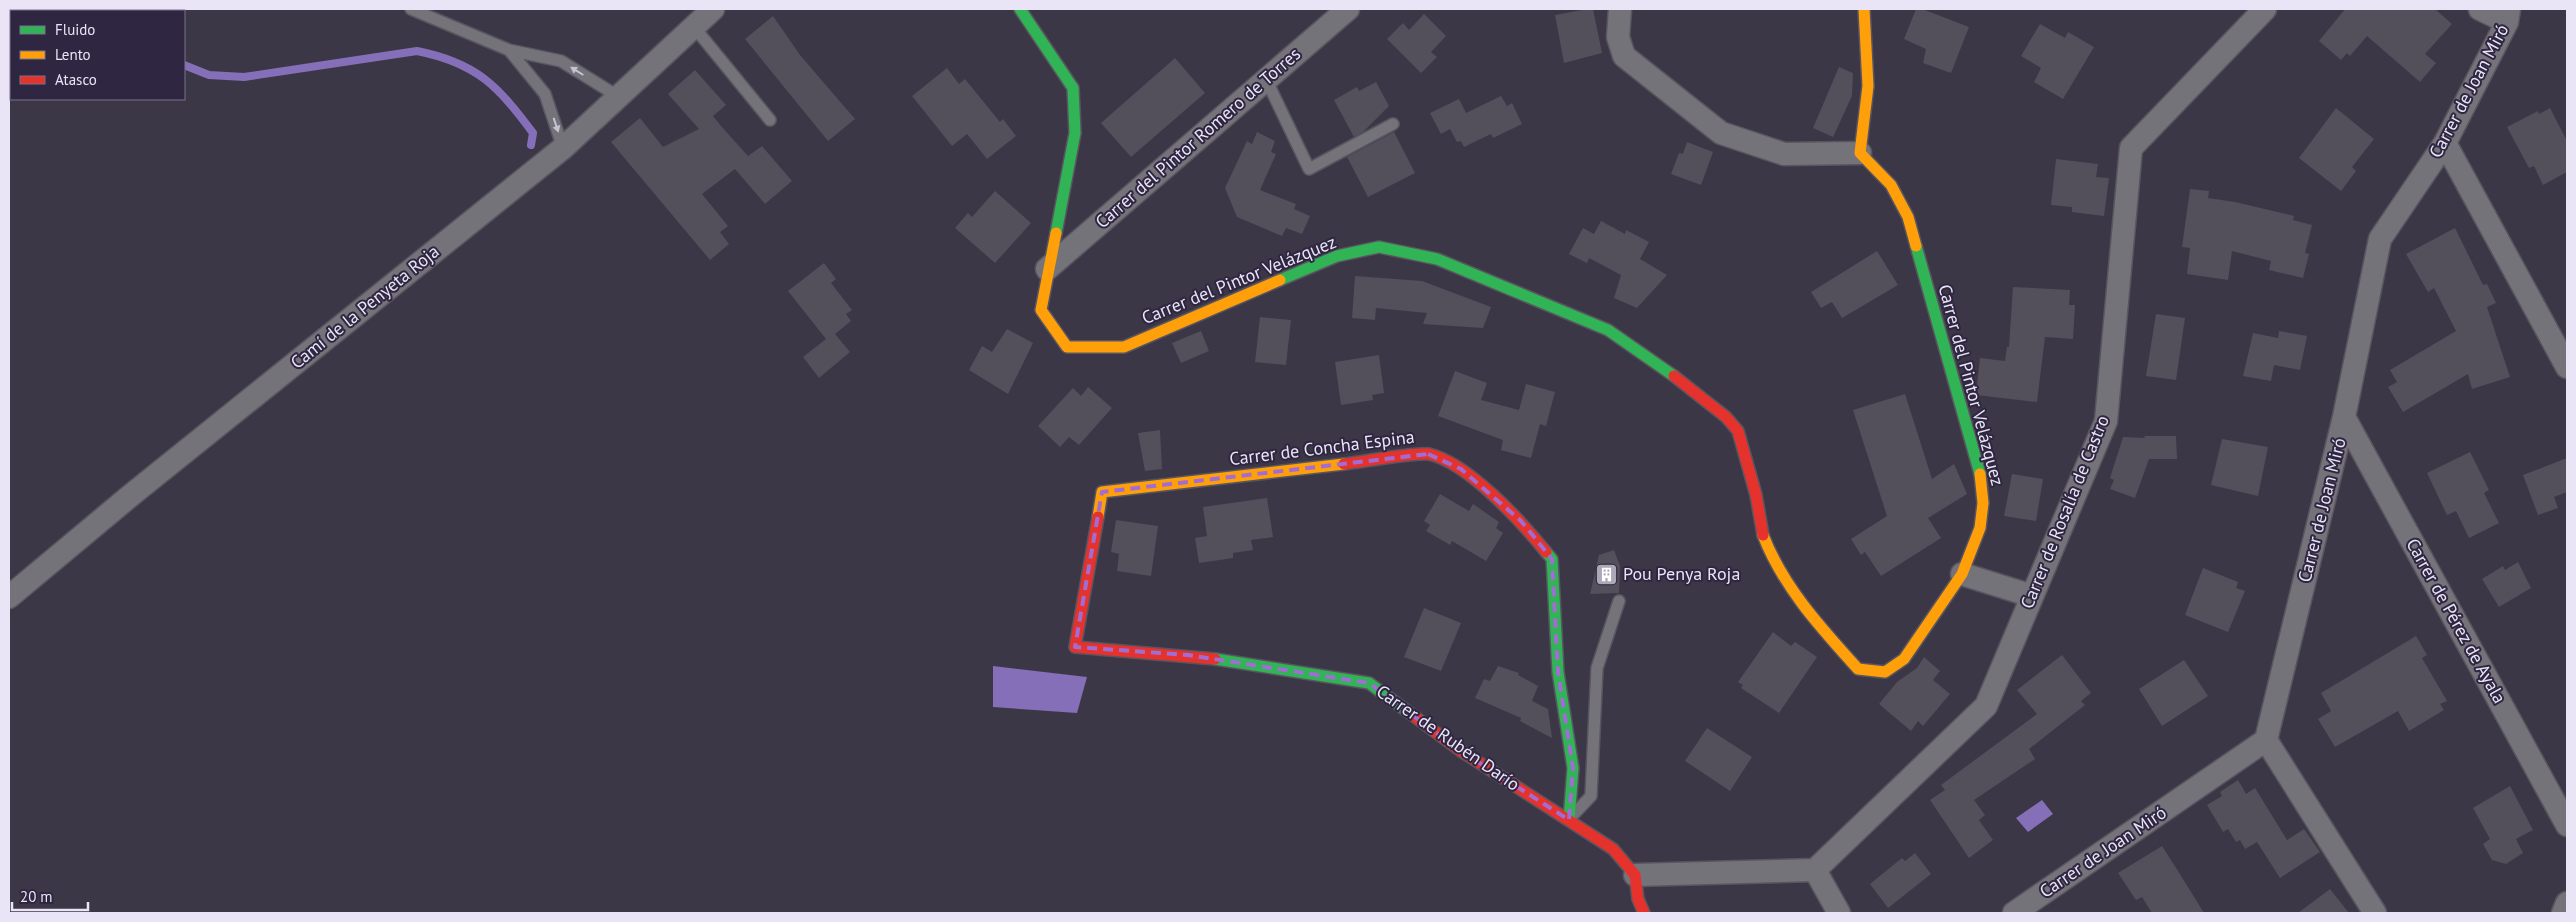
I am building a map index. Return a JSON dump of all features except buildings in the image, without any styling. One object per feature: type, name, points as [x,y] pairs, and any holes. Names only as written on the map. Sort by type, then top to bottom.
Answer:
[{"type":"street","name":"Camí de la Penyeta Roja","points":[[9,597],[130,496],[563,148],[713,9]]},
{"type":"street","name":"Carrer del Pintor Velázquez","points":[[1020,9],[1073,88],[1076,133],[1047,268],[1041,310],[1067,347],[1124,347],[1337,256],[1379,247],[1437,258],[1608,330],[1691,389],[1726,417],[1738,432],[1756,495],[1760,527],[1772,559],[1812,619],[1858,669],[1885,672],[1904,659],[1962,574],[1980,528],[1983,504],[1981,479],[1908,218],[1890,185],[1860,153]]},
{"type":"street","name":"Carrer del Pintor Romero de Torres","points":[[1047,268],[1348,9]]},
{"type":"street","points":[[1620,9],[1618,37],[1624,56],[1721,133],[1784,154],[1860,153],[1869,90],[1868,63],[1862,24],[1864,9]]},
{"type":"street","name":"Carrer de Rosalía de Castro","points":[[1814,870],[1986,706],[2106,421],[2131,148],[2265,9]]},
{"type":"street","points":[[2480,9],[2508,15]]},
{"type":"street","name":"Carrer de Joan Miró","points":[[2014,913],[2266,740],[2344,417],[2380,239],[2446,143],[2508,15]]},
{"type":"street","points":[[2446,143],[2567,367]]},
{"type":"street","name":"Carrer de Pérez de Ayala","points":[[2344,417],[2567,825]]},
{"type":"street","name":"Carrer de Concha Espina","points":[[1075,647],[1102,492],[1428,454],[1461,469],[1521,521],[1552,559],[1558,672],[1573,768],[1569,820]]},
{"type":"street","points":[[1962,574],[2032,596]]},
{"type":"street","name":"Carrer de Rubén Darío","points":[[1075,647],[1188,655],[1369,682],[1461,751],[1613,849],[1635,875]]},
{"type":"street","points":[[2266,740],[2375,913]]},
{"type":"street","points":[[1644,913],[1638,900],[1635,875],[1814,870],[1839,913]]},
{"type":"street","points":[[2563,913],[2567,903]]},
{"type":"lane","points":[[411,9],[509,50],[561,61],[619,96]]},
{"type":"lane","points":[[694,26],[770,120]]},
{"type":"lane","points":[[509,50],[545,94],[563,148]]},
{"type":"lane","points":[[1266,79],[1309,169],[1393,124]]},
{"type":"lane","points":[[1569,820],[1591,796],[1597,668],[1619,601]]},
{"type":"highlighted area","points":[[1428,454],[1461,469],[1521,521],[1552,559],[1558,672],[1573,768],[1569,820],[1461,751],[1369,683],[1188,655],[1075,647],[1102,492]]},
{"type":"shaded area","points":[[993,666],[1087,677],[1077,713],[993,707]]},
{"type":"shaded area","points":[[2042,800],[2053,814],[2028,832],[2016,818]]},
{"type":"waterway","points":[[185,65],[209,75],[244,77],[417,51],[456,62],[484,79],[509,102],[533,133],[531,145]]},
{"type":"traffic: fast","points":[[1020,9],[1073,88],[1075,133],[1056,233]]},
{"type":"traffic: fast","points":[[1916,246],[1980,474]]},
{"type":"traffic: fast","points":[[1280,280],[1337,256],[1379,247],[1437,259],[1608,330],[1674,376]]},
{"type":"traffic: fast","points":[[1546,552],[1552,559],[1558,672],[1573,768],[1569,820]]},
{"type":"traffic: fast","points":[[1215,659],[1369,683],[1407,711]]},
{"type":"traffic: slow","points":[[1864,9],[1868,86],[1860,153],[1891,185],[1908,217],[1916,246]]},
{"type":"traffic: slow","points":[[1056,233],[1041,310],[1067,347],[1124,347],[1280,280]]},
{"type":"traffic: slow","points":[[1098,517],[1102,492],[1344,464]]},
{"type":"traffic: slow","points":[[1763,535],[1771,554],[1792,589],[1844,654],[1858,669],[1885,672],[1904,659],[1962,574],[1980,528],[1983,503],[1980,474]]},
{"type":"traffic: jam","points":[[1674,376],[1726,417],[1738,431],[1756,495],[1763,535]]},
{"type":"traffic: jam","points":[[1344,464],[1422,454],[1429,454],[1444,460],[1477,481],[1493,495],[1523,525],[1546,552]]},
{"type":"traffic: jam","points":[[1098,517],[1075,647],[1215,659]]},
{"type":"traffic: jam","points":[[1407,711],[1461,751],[1613,849],[1635,875],[1638,899],[1644,913]]},
{"type":"place","name":"Pou Penya Roja","points":[[1607,574]]}]
